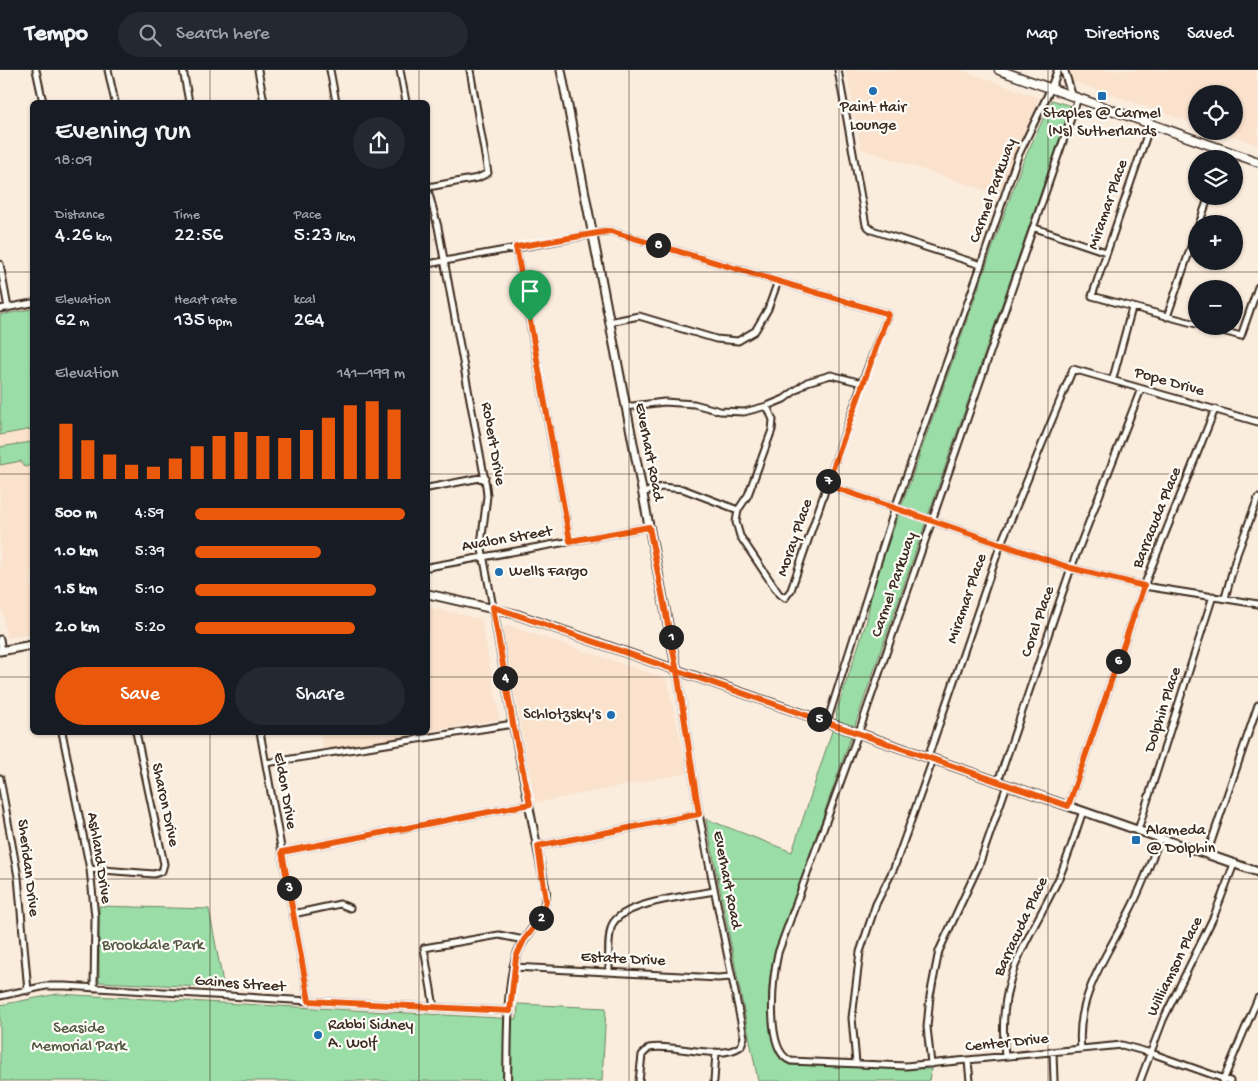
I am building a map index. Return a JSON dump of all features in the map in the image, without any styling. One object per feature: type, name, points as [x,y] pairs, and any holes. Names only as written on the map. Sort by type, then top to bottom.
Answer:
[{"type":"main road","name":"Everhart Road","points":[[561,70],[677,671]]},
{"type":"main road","points":[[999,70],[1224,150]]},
{"type":"main road","points":[[1243,157],[1258,162]]},
{"type":"main road","points":[[430,594],[493,607],[1258,872]]},
{"type":"main road","points":[[1,651],[30,645]]},
{"type":"street","points":[[36,70],[43,100]]},
{"type":"street","points":[[108,70],[115,100]]},
{"type":"street","points":[[183,70],[189,100]]},
{"type":"street","points":[[258,70],[264,100]]},
{"type":"street","points":[[330,70],[336,100]]},
{"type":"street","points":[[400,70],[406,100]]},
{"type":"street","points":[[430,188],[478,178],[488,173],[470,70]]},
{"type":"street","points":[[838,70],[866,225],[872,230],[982,266]]},
{"type":"street","name":"Carmel Parkway","points":[[827,722],[895,508],[982,266],[1018,156],[1058,70]]},
{"type":"street","points":[[1064,70],[1075,97]]},
{"type":"street","name":"Carmel Parkway","points":[[782,1055],[775,1028],[772,994],[778,953],[1035,228],[1075,97]]},
{"type":"street","name":"Miramar Place","points":[[1132,308],[1092,296],[1151,123]]},
{"type":"street","name":"Robert Drive","points":[[430,196],[438,227],[484,477],[487,496],[481,527],[482,556],[538,846],[546,901],[542,917],[524,940],[514,967],[507,1081]]},
{"type":"street","points":[[1035,228],[1106,252]]},
{"type":"street","points":[[430,264],[610,231],[778,281],[768,309],[755,331],[738,341],[716,339],[639,316],[609,322]]},
{"type":"street","points":[[516,247],[570,541]]},
{"type":"street","points":[[1167,317],[1188,255]]},
{"type":"street","points":[[0,264],[8,308]]},
{"type":"street","name":"Moray Place","points":[[738,510],[736,522],[740,536],[779,594],[785,598],[791,590],[862,383],[888,314],[778,281]]},
{"type":"street","points":[[1243,330],[1258,287]]},
{"type":"street","points":[[0,309],[30,303]]},
{"type":"street","points":[[1113,378],[1132,308],[1188,322]]},
{"type":"street","name":"Miramar Place","points":[[856,1063],[852,1018],[860,952],[876,904],[894,868],[1000,546],[1073,369]]},
{"type":"street","name":"Pope Drive","points":[[1073,369],[1113,378],[1141,389],[1258,422]]},
{"type":"street","points":[[625,407],[664,402],[694,404],[720,411],[744,412],[784,399],[807,382],[831,375],[862,383]]},
{"type":"street","name":"Coral Place","points":[[998,782],[1071,568],[1141,389]]},
{"type":"street","points":[[643,493],[661,487],[683,489],[738,510],[748,495],[772,430],[773,420],[767,406]]},
{"type":"street","name":"Barracuda Place","points":[[1068,806],[1144,586],[1215,409]]},
{"type":"street","points":[[430,488],[484,477]]},
{"type":"street","points":[[827,485],[932,520],[1000,546],[1071,568],[1144,586],[1258,604]]},
{"type":"street","points":[[1225,598],[1237,554],[1258,498]]},
{"type":"street","name":"Avalon Street","points":[[430,567],[649,527]]},
{"type":"street","name":"Dolphin Place","points":[[1138,830],[1213,596]]},
{"type":"street","points":[[0,639],[1,651]]},
{"type":"street","name":"Everhart Road","points":[[677,671],[699,814],[744,1037],[741,1046],[736,1049],[716,1052]]},
{"type":"street","points":[[1207,854],[1258,705]]},
{"type":"street","points":[[266,763],[513,724]]},
{"type":"street","name":"Ashland Drive","points":[[63,735],[90,869],[95,917],[94,988]]},
{"type":"street","name":"Sharon Drive","points":[[90,869],[154,874],[162,871],[164,864],[137,735]]},
{"type":"street","name":"Eldon Drive","points":[[261,735],[309,1001]]},
{"type":"street","name":"Sheridan Drive","points":[[0,778],[18,877],[28,991]]},
{"type":"street","points":[[931,1064],[927,1027],[930,996],[939,951],[979,865],[1007,785]]},
{"type":"street","points":[[282,852],[530,804]]},
{"type":"street","name":"Barracuda Place","points":[[1005,1056],[1002,1031],[1004,1007],[1011,973],[1059,877],[1083,812]]},
{"type":"street","points":[[538,846],[699,814]]},
{"type":"street","points":[[1081,1049],[1079,1031],[1081,1015],[1091,986],[1131,908],[1160,838]]},
{"type":"street","name":"Williamson Place","points":[[1140,1081],[1174,994],[1214,916],[1234,864]]},
{"type":"street","points":[[609,971],[610,933],[619,916],[632,908],[714,891]]},
{"type":"street","points":[[293,914],[340,904],[350,908]]},
{"type":"street","points":[[434,1007],[424,948],[499,935],[524,940]]},
{"type":"street","name":"Estate Drive","points":[[514,967],[731,977]]},
{"type":"street","name":"Gaines Street","points":[[0,996],[46,986],[510,1011]]},
{"type":"street","points":[[1223,1080],[1258,998]]},
{"type":"street","name":"Center Drive","points":[[782,1055],[791,1061],[906,1066],[1122,1045],[1151,1053],[1230,1081]]},
{"type":"street","points":[[639,1081],[641,1059],[646,1050],[654,1047],[716,1052],[714,1081]]},
{"type":"street","points":[[1054,1052],[1054,1081]]},
{"type":"street","points":[[968,1061],[970,1081]]},
{"type":"shaded area","points":[[846,70],[961,70],[1040,98],[999,195],[861,149]]},
{"type":"shaded area","points":[[1065,70],[1255,70],[1258,85],[1258,145],[1243,140],[1243,85],[1188,85],[1188,121],[1069,80]]},
{"type":"shaded area","points":[[30,429],[30,634],[7,638],[0,602],[0,435]]},
{"type":"shaded area","points":[[430,607],[481,619],[500,719],[430,732]]},
{"type":"shaded area","points":[[507,625],[667,679],[688,773],[535,803],[503,629]]},
{"type":"shaded area","points":[[320,735],[416,735],[324,752]]},
{"type":"green space","points":[[1052,100],[1071,106],[773,960],[769,985],[770,1017],[776,1052],[781,1060],[790,1065],[931,1069],[929,1081],[758,1081],[706,819],[792,852],[867,620],[872,590],[1022,164]]},
{"type":"green space","points":[[30,309],[30,429],[0,435],[0,315]]},
{"type":"green space","points":[[30,442],[30,466],[24,467],[21,461],[0,465],[0,447]]},
{"type":"green space","name":"Brookdale Park","points":[[99,906],[209,909],[224,988],[99,982]]},
{"type":"green space","name":"Seaside Memorial Park","points":[[57,994],[517,1019],[518,1004],[606,1008],[602,1081],[0,1081],[0,1005]]},
{"type":"place","name":"Paint Hair Lounge","points":[[873,91]]},
{"type":"place","name":"Staples @ Carmel (Ns) Sutherlands","points":[[1102,96]]},
{"type":"place","name":"Wells Fargo","points":[[499,572]]},
{"type":"place","name":"Schlotzsky's","points":[[611,715]]},
{"type":"place","name":"Alameda @ Dolphin","points":[[1136,840]]},
{"type":"place","name":"Rabbi Sidney A. Wolf","points":[[318,1035]]},
{"type":"route","points":[[530,321],[516,247],[610,231],[888,314],[827,485],[932,520],[1000,546],[1071,568],[1144,586],[1068,806],[827,722],[677,671],[493,607],[513,724],[530,804],[282,852],[309,1001],[510,1011],[516,957],[524,940],[542,917],[545,908],[546,884],[538,846],[699,814],[677,671],[649,527],[570,541],[530,321]]}]
